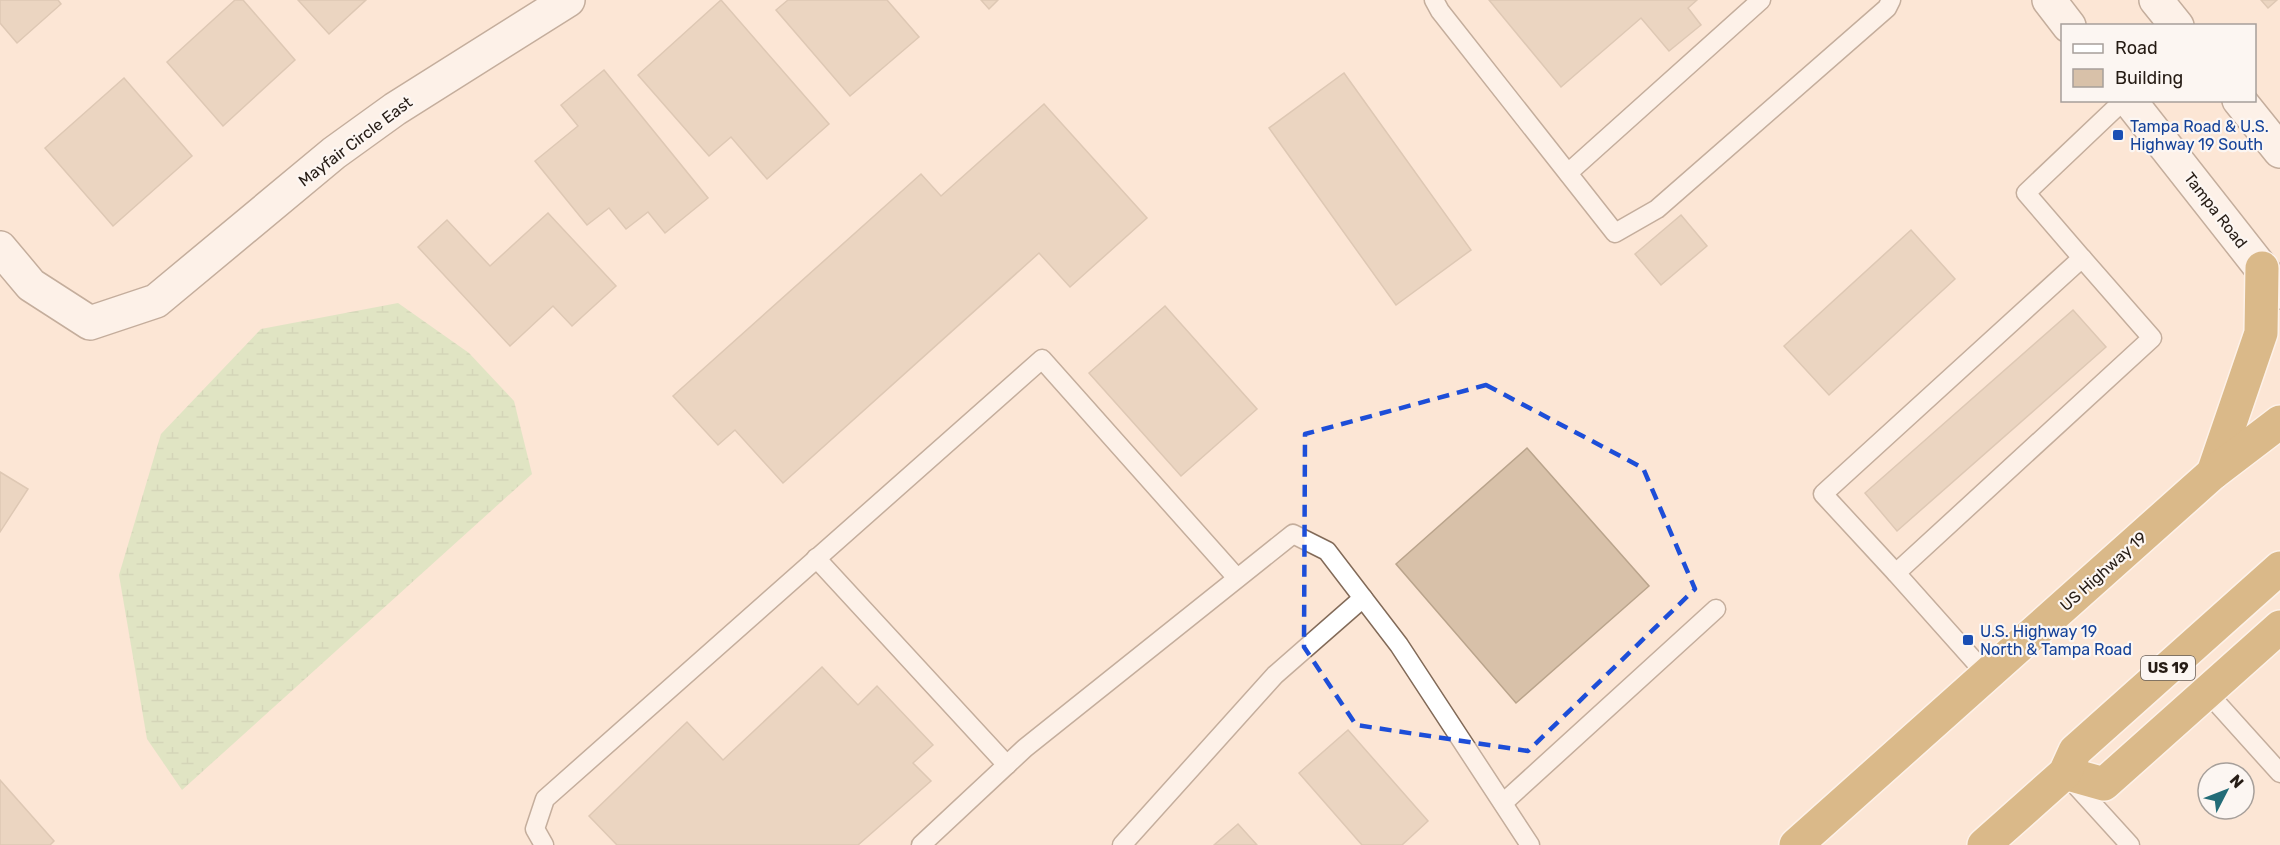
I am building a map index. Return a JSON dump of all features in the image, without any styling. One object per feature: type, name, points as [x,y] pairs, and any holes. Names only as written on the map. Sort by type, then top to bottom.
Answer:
[{"type":"highway","points":[[2213,473],[2261,333],[2271,280]]},
{"type":"highway","name":"US Highway 19","points":[[1796,845],[2213,473],[2280,422]]},
{"type":"highway","name":"US 19","points":[[1984,845],[2064,773],[2075,751],[2280,568]]},
{"type":"highway","points":[[2064,773],[2104,784],[2280,627]]},
{"type":"street","name":"Mayfair Circle East","points":[[0,248],[31,285],[90,323],[156,301],[334,153],[395,109],[568,0]]},
{"type":"street","points":[[2049,0],[2067,24]]},
{"type":"street","points":[[2156,0],[2175,24]]},
{"type":"street","name":"Tampa Road","points":[[2131,102],[2271,280]]},
{"type":"street","points":[[2241,102],[2280,149]]},
{"type":"lane","points":[[1434,0],[1440,11],[1616,233],[1657,209],[1887,8],[1891,0]]},
{"type":"lane","points":[[1568,173],[1761,0]]},
{"type":"lane","points":[[1896,573],[2152,338],[2026,193],[2122,102]]},
{"type":"lane","points":[[1987,675],[1824,494],[2082,258]]},
{"type":"lane","points":[[544,845],[535,829],[545,799],[1042,359],[1238,578]]},
{"type":"lane","points":[[921,845],[1025,748],[1293,534],[1327,551],[1399,645],[1530,845]]},
{"type":"lane","points":[[816,558],[1006,765]]},
{"type":"lane","points":[[1122,845],[1275,675],[1363,598]]},
{"type":"lane","points":[[1503,803],[1716,609]]},
{"type":"lane","points":[[2207,692],[2280,772]]},
{"type":"lane","points":[[2064,773],[2130,845]]},
{"type":"highlighted area","points":[[1486,385],[1643,468],[1695,589],[1528,751],[1356,725],[1304,647],[1305,434]]},
{"type":"green space","points":[[398,303],[469,353],[514,401],[532,474],[182,790],[147,739],[119,575],[161,434],[261,329]]},
{"type":"building","points":[[0,0],[58,0],[61,4],[17,43],[0,23]]},
{"type":"building","points":[[235,0],[243,0],[295,60],[223,126],[167,62]]},
{"type":"building","points":[[298,0],[366,0],[329,34]]},
{"type":"building","points":[[721,0],[829,124],[767,179],[731,137],[709,156],[638,75]]},
{"type":"building","points":[[788,0],[887,0],[919,37],[850,96],[776,10]]},
{"type":"building","points":[[981,0],[998,0],[989,9]]},
{"type":"building","points":[[1489,0],[1697,0],[1688,8],[1701,25],[1669,51],[1641,18],[1561,87]]},
{"type":"building","points":[[2261,0],[2277,0],[2268,8]]},
{"type":"building","points":[[604,70],[708,198],[665,233],[648,212],[626,229],[609,208],[587,225],[535,161],[578,126],[561,105]]},
{"type":"building","points":[[1344,73],[1471,250],[1396,305],[1269,128]]},
{"type":"building","points":[[124,78],[192,156],[113,226],[45,148]]},
{"type":"building","points":[[1044,104],[1147,218],[1070,287],[1039,253],[783,483],[735,430],[718,445],[673,396],[921,174],[941,196]]},
{"type":"building","points":[[548,213],[616,286],[572,326],[553,306],[510,346],[418,247],[447,220],[490,266]]},
{"type":"building","points":[[1681,215],[1707,246],[1661,285],[1635,254]]},
{"type":"building","points":[[1911,230],[1955,279],[1829,395],[1784,346]]},
{"type":"building","points":[[1165,306],[1257,409],[1181,476],[1089,373]]},
{"type":"building","points":[[2073,310],[2106,347],[1897,531],[1865,493]]},
{"type":"building","points":[[1527,448],[1649,586],[1516,703],[1396,564]]},
{"type":"building","points":[[0,472],[28,489],[0,532]]},
{"type":"building","points":[[822,667],[858,705],[877,686],[933,745],[913,763],[931,781],[858,845],[617,845],[589,816],[687,722],[723,760]]},
{"type":"building","points":[[1348,730],[1428,821],[1402,845],[1362,845],[1299,773]]},
{"type":"building","points":[[0,780],[54,841],[50,845],[0,845]]},
{"type":"building","points":[[1238,824],[1257,845],[1214,845]]},
{"type":"place","name":"Tampa Road & U.S. Highway 19 South","points":[[2118,135]]},
{"type":"place","name":"U.S. Highway 19 North & Tampa Road","points":[[1968,640]]}]
